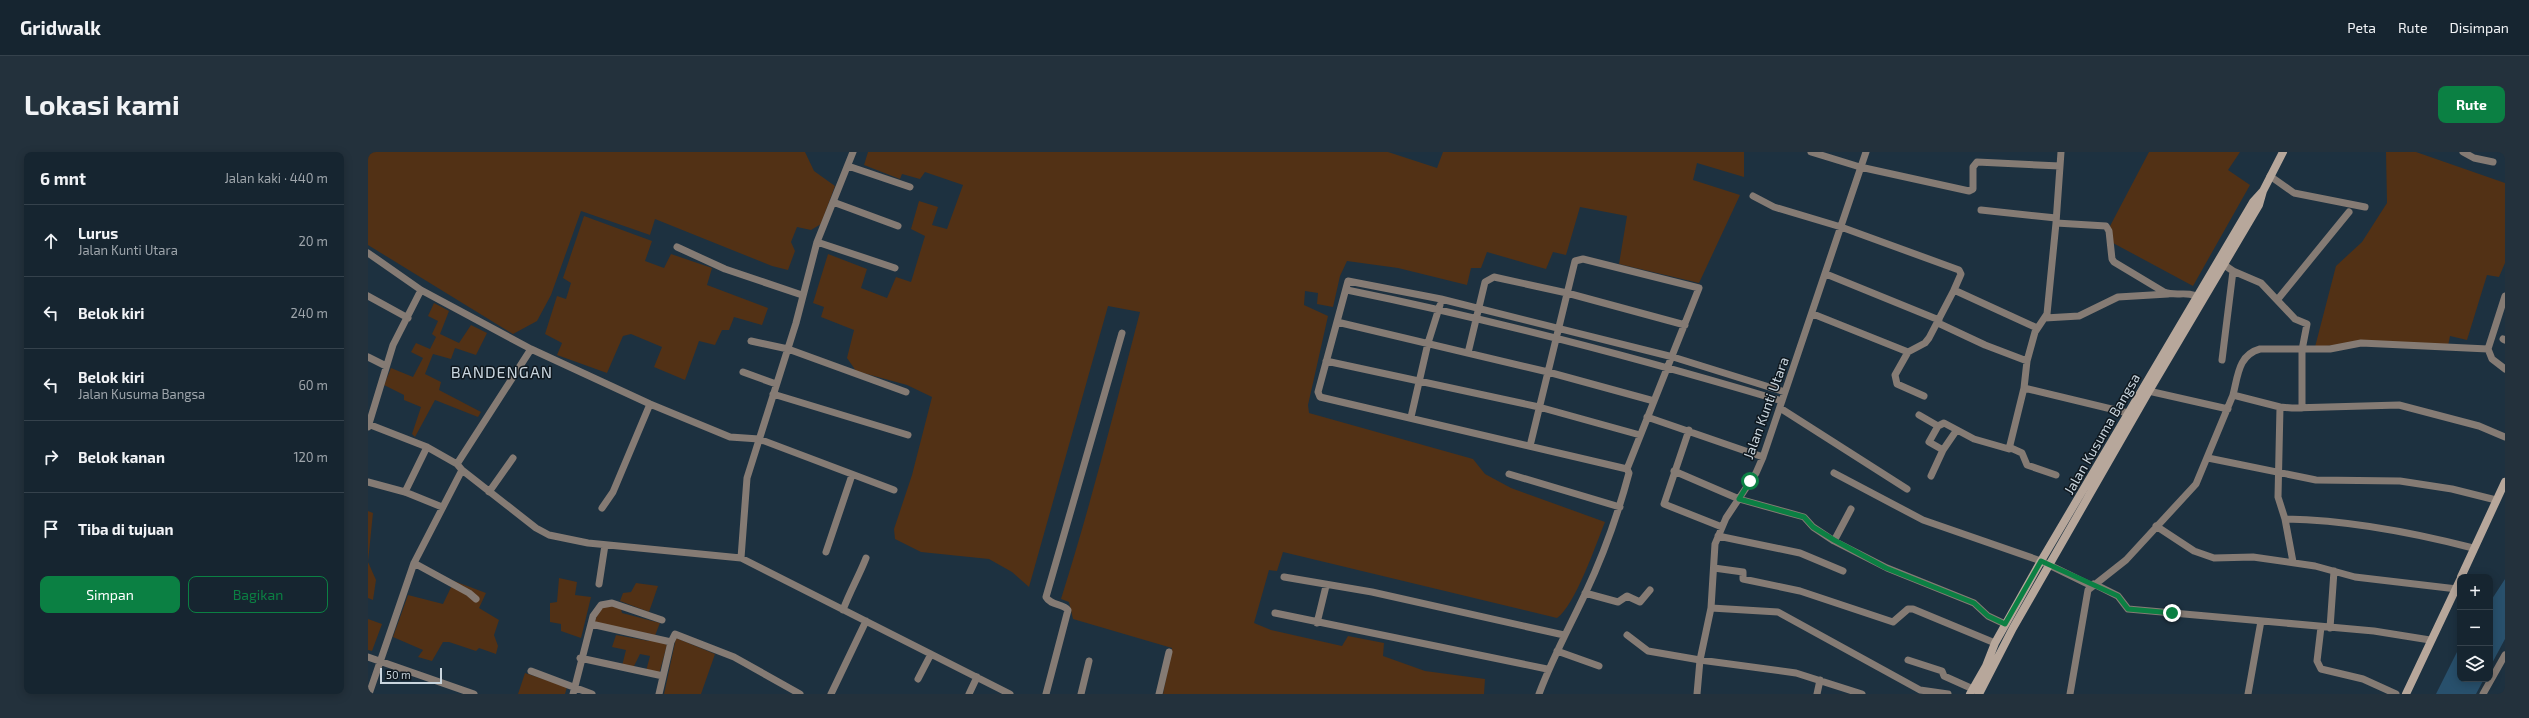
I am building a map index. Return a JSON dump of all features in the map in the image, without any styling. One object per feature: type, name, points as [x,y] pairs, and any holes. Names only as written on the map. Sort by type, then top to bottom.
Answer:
[{"type":"street","points":[[741,558],[747,478],[788,349],[817,242],[854,152]]},
{"type":"street","points":[[1811,152],[1860,167],[1970,191],[1973,187],[1974,165],[1977,162],[2060,166]]},
{"type":"street","name":"Jalan Kunti Utara","points":[[1697,694],[1700,660],[1712,608],[1714,548],[1722,527],[1763,457],[1813,314],[1866,152]]},
{"type":"street","points":[[2011,448],[2024,388],[2027,361],[2037,328],[2045,318],[2056,221],[2061,152]]},
{"type":"street","name":"Jalan Kusuma Bangsa","points":[[1974,692],[2050,565],[2070,524],[2145,390],[2221,262],[2259,205],[2262,191],[2283,152]]},
{"type":"street","points":[[2463,152],[2474,158],[2493,162]]},
{"type":"street","points":[[848,166],[910,187]]},
{"type":"street","points":[[2270,176],[2296,194],[2365,207]]},
{"type":"street","points":[[1753,196],[1774,207],[1841,227],[1959,270],[1961,274],[1954,290],[1925,343],[1908,352],[1895,375],[1895,380],[1901,386],[1924,396]]},
{"type":"street","points":[[833,202],[898,226]]},
{"type":"street","points":[[1981,210],[2056,221],[2106,226],[2109,229],[2112,260],[2169,294]]},
{"type":"street","points":[[2278,299],[2348,212]]},
{"type":"street","points":[[817,242],[895,268]]},
{"type":"street","points":[[677,247],[725,268],[802,295]]},
{"type":"street","points":[[368,253],[421,290],[531,349],[650,404],[730,437],[759,439],[894,490]]},
{"type":"street","points":[[1530,446],[1574,264],[1580,259],[1699,288],[1673,357],[1647,417],[1627,469],[1629,474],[1620,507],[1585,593],[1557,652],[1547,669],[1539,694]]},
{"type":"street","points":[[2221,262],[2233,271],[2261,283],[2278,299],[2295,319],[2307,324],[2302,350],[2302,408]]},
{"type":"street","points":[[2222,360],[2233,271]]},
{"type":"street","points":[[1826,274],[1938,321],[1985,345],[2027,361]]},
{"type":"street","points":[[1468,353],[1485,282],[1494,277],[1567,293],[1685,324]]},
{"type":"street","points":[[1627,469],[1411,417],[1320,397],[1318,392],[1349,280],[1441,299],[1673,357],[1785,392]]},
{"type":"street","points":[[421,290],[393,345],[368,425],[427,447],[459,467],[536,528],[549,535],[605,545],[741,558],[1010,694]]},
{"type":"street","points":[[1347,290],[1476,317],[1557,337],[1669,367],[1781,404],[1907,489]]},
{"type":"street","points":[[1954,290],[2037,328]]},
{"type":"street","points":[[2045,318],[2079,316],[2118,297],[2188,292],[2200,297]]},
{"type":"street","points":[[368,296],[408,318]]},
{"type":"street","points":[[2505,296],[2488,349],[2492,359],[2505,369]]},
{"type":"street","points":[[1411,417],[1428,343],[1441,299]]},
{"type":"street","points":[[1813,314],[1908,352]]},
{"type":"street","points":[[1337,322],[1548,372],[1654,401]]},
{"type":"street","points":[[1046,694],[1068,610],[1066,607],[1050,602],[1046,597],[1122,333]]},
{"type":"street","points":[[751,341],[788,349],[906,392]]},
{"type":"street","points":[[2070,694],[2085,596],[2093,585],[2126,560],[2156,526],[2188,495],[2199,479],[2233,395],[2242,362],[2250,352],[2260,349],[2302,350],[2346,347],[2361,343],[2488,349]]},
{"type":"street","points":[[369,694],[414,563],[442,507],[459,467],[531,349]]},
{"type":"street","points":[[368,357],[386,366]]},
{"type":"street","points":[[1326,361],[1539,407],[1640,435]]},
{"type":"street","points":[[743,372],[776,384]]},
{"type":"street","points":[[2024,388],[2128,413]]},
{"type":"street","points":[[2145,390],[2228,408]]},
{"type":"street","name":"Jalan Kusuma Bangsa","points":[[2121,435],[2128,413],[2145,390]]},
{"type":"street","points":[[773,394],[908,436]]},
{"type":"street","points":[[2233,395],[2280,407],[2302,408],[2399,405],[2466,422],[2505,437]]},
{"type":"street","points":[[602,508],[613,492],[650,404]]},
{"type":"street","points":[[2280,407],[2277,472],[2278,497],[2285,519],[2293,562]]},
{"type":"street","points":[[1919,415],[1938,426]]},
{"type":"street","points":[[1647,417],[1689,430],[1763,457]]},
{"type":"street","points":[[1943,450],[1929,442],[1938,426],[1944,423],[1956,431],[1999,448],[2011,448],[2022,453],[2026,465],[2056,475]]},
{"type":"street","points":[[1689,430],[1664,504],[1722,527]]},
{"type":"street","points":[[1931,476],[1943,450],[1956,431]]},
{"type":"street","points":[[405,492],[427,447]]},
{"type":"street","points":[[489,492],[513,458]]},
{"type":"street","points":[[2208,458],[2316,480],[2400,481],[2446,488],[2496,500]]},
{"type":"street","points":[[1674,471],[1739,499],[1804,517],[1813,527],[1886,568],[1974,603],[1988,616],[2005,624]]},
{"type":"street","points":[[1834,473],[1923,520],[2041,561],[2118,596],[2128,609],[2374,631],[2430,640]]},
{"type":"street","points":[[1509,474],[1620,507]]},
{"type":"street","points":[[826,552],[852,475]]},
{"type":"street","points":[[368,482],[405,492],[442,507]]},
{"type":"street","points":[[2462,574],[2473,548],[2505,482]]},
{"type":"street","points":[[1834,540],[1851,509]]},
{"type":"street","points":[[2285,519],[2329,520],[2435,538],[2473,548]]},
{"type":"street","name":"Jalan Kusuma Bangsa","points":[[1989,668],[1995,643],[2005,624],[2041,561],[2070,524]]},
{"type":"street","points":[[2156,526],[2194,551],[2214,558],[2244,556],[2293,562],[2378,580],[2456,589],[2430,640],[2406,694]]},
{"type":"street","points":[[1718,536],[1800,553],[1843,571]]},
{"type":"street","points":[[599,584],[605,545]]},
{"type":"street","points":[[843,610],[851,588],[858,579],[866,558]]},
{"type":"street","points":[[414,563],[469,593],[476,599]]},
{"type":"street","points":[[1714,568],[1743,572],[1743,579],[1800,591],[1893,622],[1908,610],[1913,609],[1995,643]]},
{"type":"street","points":[[2330,628],[2334,571]]},
{"type":"street","points":[[1284,577],[1326,586],[1372,592],[1564,635]]},
{"type":"street","points":[[1317,623],[1326,586]]},
{"type":"street","points":[[1585,593],[1618,602],[1627,596],[1640,602],[1650,590]]},
{"type":"street","points":[[574,691],[580,658],[595,611],[601,605],[608,603],[662,620]]},
{"type":"street","points":[[1712,608],[1778,612],[1920,690],[1948,694]]},
{"type":"street","points":[[1274,613],[1547,669]]},
{"type":"street","points":[[831,694],[866,621]]},
{"type":"street","points":[[2248,694],[2261,621]]},
{"type":"street","points":[[591,624],[671,642]]},
{"type":"street","points":[[2321,627],[2317,662],[2321,669],[2363,679],[2396,694]]},
{"type":"street","points":[[659,694],[671,642],[674,634],[677,634],[734,658],[800,694]]},
{"type":"street","points":[[1627,635],[1648,650],[1700,660],[1796,672],[1862,694]]},
{"type":"street","points":[[1159,694],[1169,652]]},
{"type":"street","points":[[1557,652],[1599,666]]},
{"type":"street","points":[[918,679],[931,654]]},
{"type":"street","points":[[2485,693],[2505,655]]},
{"type":"street","points":[[368,657],[466,693],[474,694]]},
{"type":"street","points":[[580,658],[663,676]]},
{"type":"street","points":[[1081,694],[1089,660]]},
{"type":"street","points":[[1908,660],[1942,671],[1944,676],[1974,692]]},
{"type":"street","points":[[531,671],[574,691],[592,694]]},
{"type":"street","points":[[969,694],[977,677]]},
{"type":"street","points":[[1817,694],[1820,680]]},
{"type":"shaded area","points":[[368,152],[805,152],[814,171],[835,186],[821,224],[811,230],[797,227],[791,242],[795,251],[788,270],[772,266],[655,219],[650,235],[581,211],[551,295],[537,321],[513,334],[368,245]]},
{"type":"shaded area","points":[[868,152],[1388,152],[1437,168],[1443,152],[1744,152],[1744,177],[1697,163],[1693,180],[1740,195],[1699,283],[1619,264],[1627,216],[1580,207],[1566,255],[1553,252],[1546,269],[1487,252],[1481,268],[1471,268],[1467,285],[1398,268],[1347,261],[1340,276],[1333,307],[1317,304],[1318,293],[1305,291],[1304,305],[1328,316],[1308,405],[1309,413],[1473,459],[1485,474],[1511,488],[1605,522],[1578,588],[1564,611],[1557,618],[1283,552],[1277,571],[1269,570],[1254,623],[1271,630],[1342,646],[1348,636],[1384,643],[1383,656],[1425,671],[1485,679],[1484,694],[1163,694],[1172,648],[1073,619],[1069,602],[1061,599],[1093,492],[1140,312],[1108,306],[1029,587],[1012,572],[989,559],[921,552],[895,539],[894,529],[912,475],[932,397],[907,385],[856,371],[847,358],[854,330],[821,317],[824,307],[813,303],[828,254],[867,269],[861,288],[887,298],[896,277],[911,282],[925,236],[911,229],[919,201],[938,207],[932,225],[947,229],[963,185],[925,172],[920,179],[902,174],[900,179],[864,165]]},
{"type":"shaded area","points":[[2149,152],[2240,152],[2228,170],[2250,185],[2193,286],[2113,243],[2109,228]]},
{"type":"shaded area","points":[[2386,152],[2416,152],[2505,183],[2505,263],[2499,277],[2487,275],[2467,340],[2450,336],[2448,346],[2347,344],[2315,347],[2336,266],[2362,242],[2387,203]]},
{"type":"shaded area","points":[[584,216],[652,241],[645,261],[664,268],[671,254],[712,268],[707,285],[768,308],[762,325],[734,317],[729,330],[722,330],[715,345],[699,341],[685,380],[654,367],[662,347],[631,334],[623,336],[607,373],[557,355],[562,343],[545,334],[557,296],[566,299],[571,283],[563,278]]},
{"type":"shaded area","points":[[434,303],[449,311],[440,334],[459,343],[471,325],[487,333],[476,355],[455,348],[451,359],[433,354],[425,374],[441,382],[439,390],[481,412],[478,417],[435,400],[415,437],[412,434],[421,407],[404,400],[404,395],[384,385],[391,368],[413,377],[423,358],[411,352],[416,343],[430,349],[436,337],[432,334],[438,321],[428,316]]},
{"type":"shaded area","points":[[368,511],[373,513],[368,562]]},
{"type":"shaded area","points":[[368,562],[376,580],[373,600],[368,598]]},
{"type":"shaded area","points":[[559,578],[577,582],[575,595],[591,597],[581,638],[561,631],[561,624],[550,622],[550,603],[557,602]]},
{"type":"shaded area","points":[[454,581],[486,593],[479,608],[499,620],[494,635],[498,646],[496,654],[479,648],[476,651],[449,642],[443,642],[432,661],[418,657],[423,650],[393,637],[408,595],[443,604]]},
{"type":"shaded area","points":[[636,583],[658,586],[649,612],[620,601],[623,593],[631,592]]},
{"type":"shaded area","points":[[608,605],[621,609],[622,613],[660,623],[654,638],[667,645],[659,674],[646,671],[650,656],[640,654],[633,668],[622,666],[626,650],[612,647],[616,635],[649,641],[651,634],[594,623],[601,606]]},
{"type":"shaded area","points":[[368,619],[382,624],[372,651],[368,650]]},
{"type":"shaded area","points":[[676,638],[715,654],[701,694],[664,694]]},
{"type":"shaded area","points":[[525,673],[567,687],[565,694],[518,694]]},
{"type":"water","points":[[2505,579],[2505,639],[2493,661],[2493,610],[2493,597]]},
{"type":"water","points":[[2457,652],[2457,682],[2482,682],[2476,694],[2436,694]]},
{"type":"district","name":"BANDENGAN","points":[[502,372]]},
{"type":"route","points":[[1750,481],[1739,499],[1804,517],[1813,527],[1886,568],[1974,603],[1988,616],[2005,624],[2041,561],[2092,586],[2094,584],[2118,596],[2128,609],[2172,613]]}]
